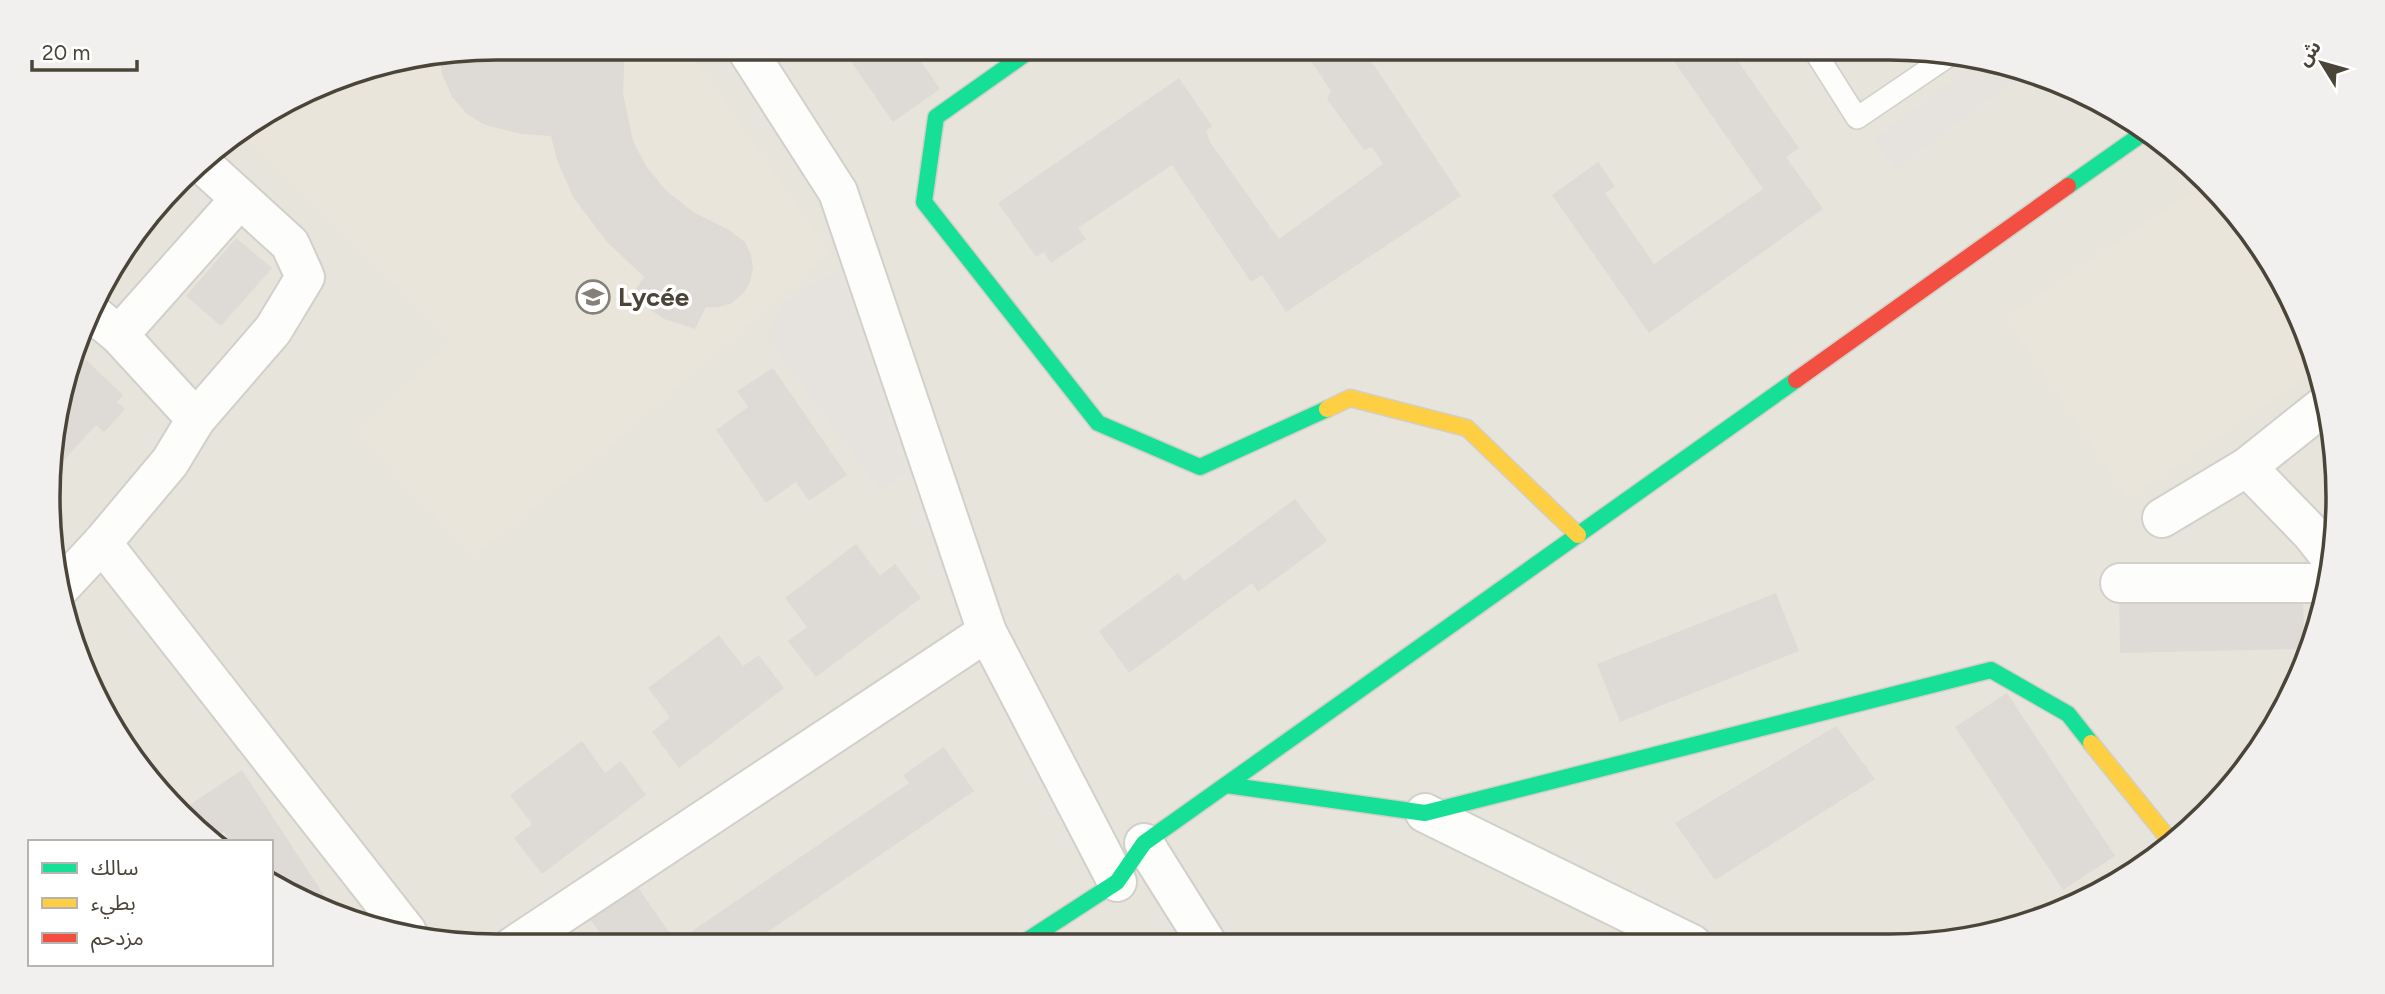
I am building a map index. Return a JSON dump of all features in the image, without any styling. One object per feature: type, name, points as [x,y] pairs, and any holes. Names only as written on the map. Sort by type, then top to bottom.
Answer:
[{"type":"street","points":[[753,60],[838,192],[986,632],[1116,882]]},
{"type":"street","points":[[1017,60],[936,117],[924,202],[1098,423],[1200,467],[1350,398],[1467,428],[1578,535]]},
{"type":"street","points":[[1037,934],[1116,882],[1144,843],[2137,137]]},
{"type":"street","points":[[68,580],[170,462],[196,419],[273,330],[305,277],[290,244],[207,170]]},
{"type":"street","points":[[196,419],[106,325],[239,200]]},
{"type":"street","points":[[2162,518],[2247,467],[2317,411]]},
{"type":"street","points":[[2247,467],[2323,548]]},
{"type":"street","points":[[102,543],[400,924]]},
{"type":"street","points":[[2120,583],[2317,583]]},
{"type":"street","points":[[532,934],[986,632]]},
{"type":"street","points":[[1425,813],[1991,670],[2068,714],[2165,835]]},
{"type":"street","points":[[1226,785],[1425,813],[1672,934]]},
{"type":"street","points":[[1144,843],[1201,934]]},
{"type":"lane","points":[[1820,60],[1857,118],[1939,62]]},
{"type":"shaded area","points":[[468,60],[1917,60],[2001,74],[2082,105],[2131,133],[2154,150],[2217,209],[2267,278],[2302,356],[2311,384],[2322,440],[2325,526],[2311,610],[2280,691],[2252,740],[2217,785],[2176,826],[2131,861],[2082,889],[2001,920],[1945,931],[1917,934],[468,934],[384,920],[330,901],[273,873],[273,840],[226,840],[168,785],[133,740],[105,691],[74,610],[60,526],[60,468],[74,384],[93,330],[118,278],[168,209],[209,168],[278,118],[356,83],[384,74]]},
{"type":"shaded area","name":"Lycée","points":[[468,60],[695,60],[829,253],[599,455],[473,556],[358,432],[452,340],[246,139],[278,118],[330,93],[384,74],[440,63]]},
{"type":"shaded area","points":[[1971,68],[2017,79],[1895,169],[1873,140]]},
{"type":"shaded area","points":[[2197,188],[2235,231],[2267,278],[2292,330],[2308,376],[2128,498],[2006,318]]},
{"type":"shaded area","points":[[839,268],[906,472],[881,491],[767,337],[785,302]]},
{"type":"building","points":[[468,60],[624,60],[623,93],[633,141],[646,166],[666,190],[693,212],[729,230],[745,242],[753,268],[750,282],[743,294],[732,303],[706,307],[695,329],[664,319],[631,296],[644,277],[607,242],[573,197],[557,160],[551,136],[521,134],[485,125],[467,114],[452,97],[442,74],[441,63]]},
{"type":"building","points":[[850,60],[920,60],[940,89],[893,122]]},
{"type":"building","points":[[1310,60],[1371,60],[1461,196],[1286,312],[1262,275],[1251,282],[1172,165],[1078,228],[1086,239],[1051,263],[1044,252],[1036,257],[998,203],[1179,78],[1212,126],[1206,131],[1210,142],[1279,239],[1383,164],[1372,147],[1364,150],[1327,99],[1331,91]]},
{"type":"building","points":[[1673,60],[1737,60],[1799,148],[1786,157],[1823,209],[1649,333],[1552,195],[1598,162],[1615,186],[1605,193],[1654,264],[1763,189]]},
{"type":"building","points":[[236,238],[272,268],[221,326],[186,296]]},
{"type":"building","points":[[86,360],[123,395],[117,402],[125,409],[104,432],[96,425],[60,464],[68,412],[79,368]]},
{"type":"building","points":[[773,368],[847,475],[809,501],[796,482],[766,503],[716,430],[748,407],[737,391]]},
{"type":"building","points":[[1295,499],[1327,541],[1258,592],[1252,583],[1129,673],[1099,631],[1178,573],[1184,581]]},
{"type":"building","points":[[856,544],[880,576],[895,564],[921,598],[816,677],[788,641],[807,627],[785,598]]},
{"type":"building","points":[[2303,587],[2304,633],[2298,649],[2120,653],[2119,591]]},
{"type":"building","points":[[1776,593],[1799,651],[1620,722],[1597,664]]},
{"type":"building","points":[[719,635],[743,666],[759,655],[784,688],[679,768],[652,732],[670,717],[648,688]]},
{"type":"building","points":[[2007,693],[2115,856],[2063,890],[1955,727]]},
{"type":"building","points":[[1836,726],[1875,779],[1715,880],[1675,823]]},
{"type":"building","points":[[582,741],[605,773],[621,761],[646,795],[542,874],[514,838],[532,824],[510,795]]},
{"type":"building","points":[[944,747],[974,791],[765,934],[688,934],[909,783],[903,775]]},
{"type":"building","points":[[242,770],[327,900],[273,873],[273,840],[229,840],[224,832],[220,835],[188,806]]},
{"type":"building","points":[[637,886],[670,934],[601,934],[590,919]]},
{"type":"traffic: fast","points":[[1017,60],[936,117],[924,202],[1098,423],[1200,467],[1327,409]]},
{"type":"traffic: fast","points":[[2068,186],[2137,137]]},
{"type":"traffic: fast","points":[[1037,934],[1117,882],[1144,843],[1796,380]]},
{"type":"traffic: fast","points":[[1226,785],[1425,813],[1991,670],[2068,714],[2091,743]]},
{"type":"traffic: slow","points":[[1327,409],[1350,398],[1467,428],[1578,535]]},
{"type":"traffic: slow","points":[[2091,743],[2165,835]]},
{"type":"traffic: jam","points":[[1796,380],[2068,186]]},
{"type":"place","name":"Lycée","points":[[593,297]]}]
